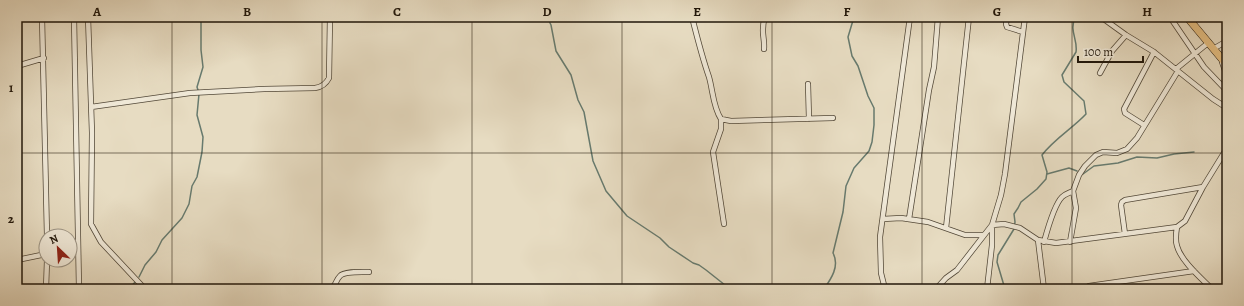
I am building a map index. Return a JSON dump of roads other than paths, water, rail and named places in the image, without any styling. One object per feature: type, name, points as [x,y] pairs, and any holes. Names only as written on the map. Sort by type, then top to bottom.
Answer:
[{"type":"highway","points":[[1187,17],[1227,65]]},
{"type":"street","points":[[42,17],[47,228]]},
{"type":"street","points":[[74,17],[79,289]]},
{"type":"street","points":[[88,17],[92,133],[91,224],[101,242],[145,289]]},
{"type":"street","points":[[91,107],[190,93],[315,88],[322,86],[329,78],[330,17]]},
{"type":"street","points":[[692,17],[716,109],[722,119],[721,129],[713,152],[724,224]]},
{"type":"street","points":[[764,49],[762,29],[765,17]]},
{"type":"street","points":[[885,289],[881,273],[880,237],[910,17]]},
{"type":"street","points":[[910,219],[929,90],[934,67],[938,17]]},
{"type":"street","points":[[946,228],[969,17]]},
{"type":"street","points":[[1007,17],[1007,26],[1023,32]]},
{"type":"street","points":[[987,289],[992,244],[992,225],[1001,195],[1005,174],[1025,17]]},
{"type":"street","points":[[1101,17],[1126,35],[1154,52],[1213,99],[1227,108]]},
{"type":"street","points":[[1170,17],[1204,67],[1227,91]]},
{"type":"street","points":[[1100,73],[1112,51],[1126,35]]},
{"type":"street","points":[[1070,242],[1076,208],[1073,191],[1079,175],[1085,166],[1096,155],[1103,152],[1117,153],[1127,149],[1137,138],[1177,70],[1194,53],[1227,41]]},
{"type":"street","points":[[1144,125],[1125,113],[1124,109],[1154,52]]},
{"type":"street","points":[[1219,55],[1227,76]]},
{"type":"street","points":[[17,66],[44,58]]},
{"type":"street","points":[[808,84],[809,119]]},
{"type":"street","points":[[722,119],[731,121],[834,118]]},
{"type":"street","points":[[936,289],[960,267],[992,225],[1004,224],[1020,228],[1038,240],[1056,243],[1177,227],[1185,220],[1227,148]]},
{"type":"street","points":[[1125,234],[1121,206],[1122,202],[1125,200],[1203,187]]},
{"type":"street","points":[[1044,242],[1051,219],[1060,200],[1065,195],[1073,191]]},
{"type":"street","points":[[883,219],[910,219],[928,222],[965,235],[983,235]]},
{"type":"street","points":[[1177,227],[1177,246],[1180,253],[1194,272],[1212,289]]},
{"type":"street","points":[[1038,240],[1044,289]]},
{"type":"street","points":[[17,260],[38,256]]},
{"type":"street","points":[[46,289],[47,268]]},
{"type":"street","points":[[327,289],[335,286],[339,277],[344,273],[369,272]]},
{"type":"street","points":[[1085,289],[1089,286],[1194,272]]},
{"type":"waterway","points":[[198,90],[197,87],[203,67],[201,50],[201,17]]},
{"type":"waterway","points":[[547,17],[551,25],[556,51],[571,75],[578,100],[584,112],[593,161],[606,191],[627,216],[660,238],[669,247],[693,263],[699,265],[730,289]]},
{"type":"waterway","points":[[824,289],[832,277],[836,263],[833,253],[843,212],[846,186],[854,168],[869,151],[872,142],[874,125],[874,108],[868,96],[858,66],[852,56],[848,37],[854,17]]},
{"type":"waterway","points":[[1005,289],[997,262],[998,255],[1014,229],[1014,214],[1021,202],[1037,189],[1046,179],[1047,172],[1042,155],[1052,144],[1086,114],[1084,101],[1064,82],[1062,75],[1076,52],[1076,43],[1073,31],[1073,22],[1075,17]]},
{"type":"waterway","points":[[139,277],[145,265],[156,252],[162,240],[182,218],[189,204],[192,186],[197,177],[202,152],[203,137],[197,115],[199,94]]},
{"type":"waterway","points":[[1083,174],[1094,166],[1118,163],[1137,157],[1157,158],[1174,154],[1194,152]]},
{"type":"waterway","points":[[1047,174],[1069,168],[1077,171]]},
{"type":"waterway","points":[[129,289],[136,281]]}]
